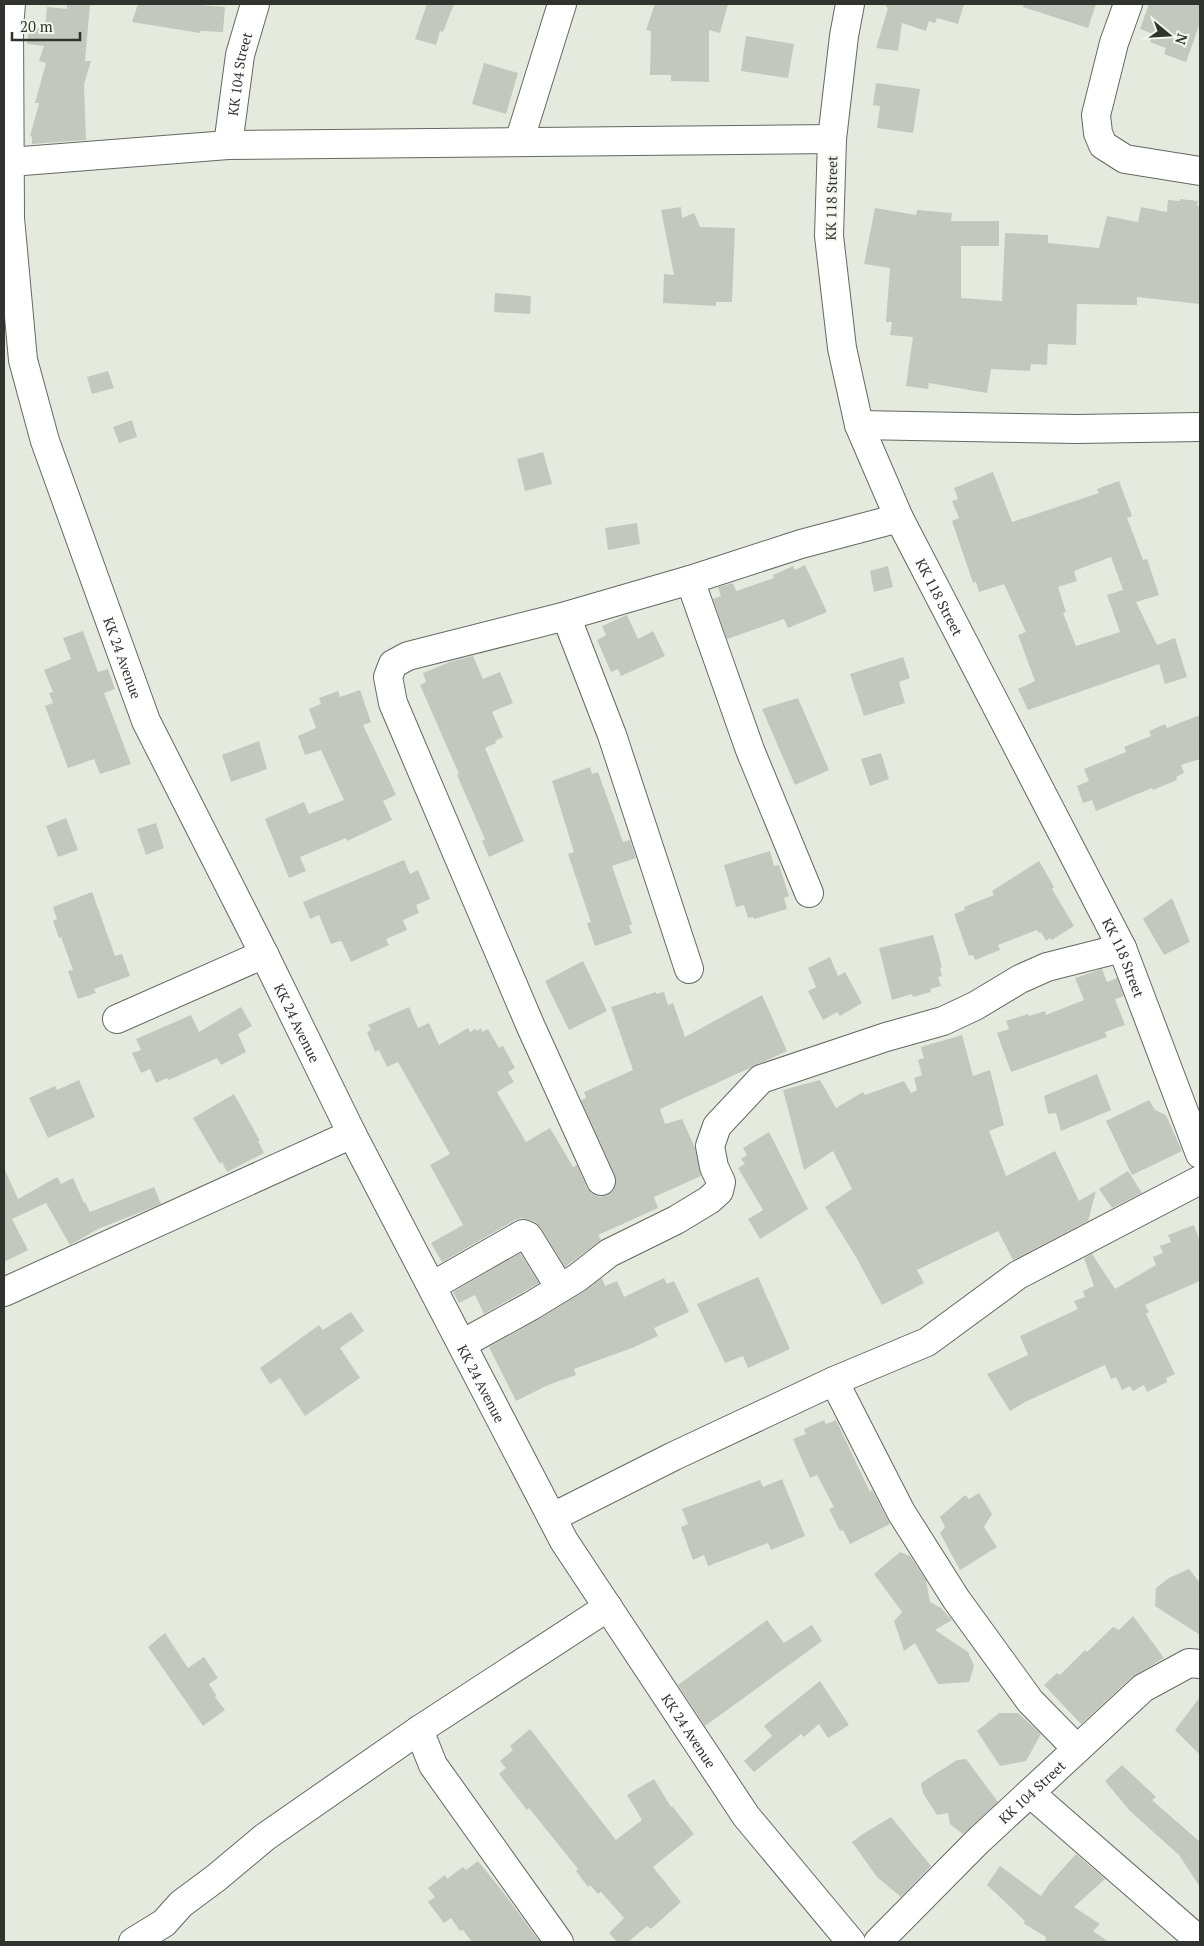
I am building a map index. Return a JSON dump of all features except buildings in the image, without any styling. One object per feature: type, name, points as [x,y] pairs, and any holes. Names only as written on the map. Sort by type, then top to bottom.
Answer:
[{"type":"street","name":"KK 104 Street","points":[[228,145],[240,55],[255,4]]},
{"type":"street","points":[[519,142],[562,4]]},
{"type":"street","name":"KK 118 Street","points":[[850,4],[844,36],[832,139],[829,236],[842,348],[859,425],[899,518],[1122,948],[1200,1154]]},
{"type":"street","points":[[1128,4],[1114,43],[1096,115],[1098,133],[1103,145],[1125,158],[1192,168],[1200,171]]},
{"type":"street","name":"KK 24 Avenue","points":[[8,19],[13,362],[45,441],[146,721],[264,954],[352,1134],[564,1542],[746,1816],[852,1942]]},
{"type":"street","points":[[10,162],[228,145],[832,139]]},
{"type":"street","points":[[859,425],[1077,429],[1200,427]]},
{"type":"street","points":[[601,1181],[531,1027],[393,703],[388,677],[393,664],[408,656],[566,616],[690,580],[801,544],[899,518]]},
{"type":"street","points":[[690,580],[750,750],[809,893]]},
{"type":"street","points":[[566,616],[612,735],[689,969]]},
{"type":"street","points":[[462,1344],[577,1278],[608,1253],[676,1220],[709,1200],[719,1191],[720,1182],[714,1167],[710,1146],[717,1126],[761,1079],[886,1037],[943,1021],[975,1006],[1020,979],[1047,966],[1122,948]]},
{"type":"street","points":[[117,1020],[264,954]]},
{"type":"street","points":[[4,1292],[352,1134]]},
{"type":"street","points":[[552,1517],[674,1456],[834,1381],[927,1342],[1018,1275],[1200,1180]]},
{"type":"street","points":[[432,1286],[523,1234],[528,1236],[560,1288]]},
{"type":"street","points":[[834,1381],[901,1512],[956,1599],[1030,1701],[1077,1749]]},
{"type":"street","points":[[133,1942],[164,1923],[181,1904],[265,1837],[419,1730],[608,1607]]},
{"type":"street","name":"KK 104 Street","points":[[878,1942],[978,1842],[1143,1688],[1189,1663],[1200,1664]]},
{"type":"street","points":[[419,1730],[433,1765],[559,1942]]},
{"type":"street","points":[[1030,1793],[1200,1940]]}]
